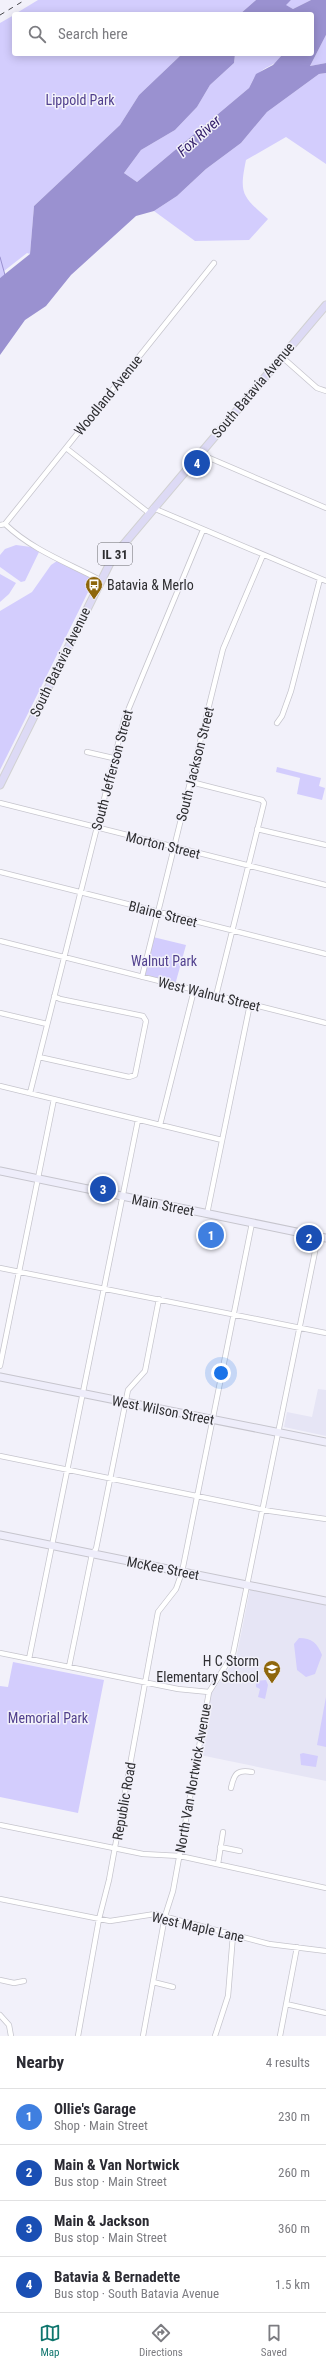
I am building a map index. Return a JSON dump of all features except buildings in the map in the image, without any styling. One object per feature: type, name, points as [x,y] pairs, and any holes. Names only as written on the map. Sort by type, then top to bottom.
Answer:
[{"type":"main road","name":"South Batavia Avenue","points":[[0,785],[100,580],[113,557],[326,305]]},
{"type":"main road","name":"Main Street","points":[[0,1172],[326,1238]]},
{"type":"main road","name":"West Wilson Street","points":[[0,1377],[326,1442]]},
{"type":"main road","name":"McKee Street","points":[[0,1535],[326,1601]]},
{"type":"street","name":"Woodland Avenue","points":[[5,524],[214,263]]},
{"type":"street","points":[[282,357],[317,388],[326,392]]},
{"type":"street","points":[[66,448],[151,511],[203,530],[326,581]]},
{"type":"street","points":[[200,454],[326,508]]},
{"type":"street","points":[[0,525],[5,524],[28,542],[53,557],[100,580]]},
{"type":"street","name":"South Jefferson Street","points":[[30,1093],[113,758],[124,720],[203,530]]},
{"type":"street","name":"South Jackson Street","points":[[142,977],[223,649],[263,555]]},
{"type":"street","points":[[277,723],[282,716],[291,692],[320,579]]},
{"type":"street","points":[[87,752],[113,758]]},
{"type":"street","points":[[191,782],[262,800],[264,803],[216,996]]},
{"type":"street","name":"Morton Street","points":[[0,803],[326,885]]},
{"type":"street","points":[[258,829],[326,845]]},
{"type":"street","name":"Blaine Street","points":[[0,872],[158,913],[326,954]]},
{"type":"street","name":"West Walnut Street","points":[[0,941],[326,1023]]},
{"type":"street","points":[[160,1125],[194,990]]},
{"type":"street","points":[[39,1057],[129,1077],[134,1075],[146,1020],[143,1016],[60,1000],[54,996]]},
{"type":"street","points":[[207,1214],[250,1004]]},
{"type":"street","points":[[0,1013],[47,1024]]},
{"type":"street","points":[[0,1086],[222,1140]]},
{"type":"street","points":[[0,1366],[54,1099]]},
{"type":"street","points":[[29,1659],[84,1394],[138,1120]]},
{"type":"street","name":"Republic Road","points":[[78,2036],[99,1919],[115,1849],[158,1612],[176,1589],[182,1572],[252,1223]]},
{"type":"street","name":"North Van Nortwick Avenue","points":[[143,2036],[165,1916],[173,1891],[180,1856],[209,1692],[233,1654],[318,1237]]},
{"type":"street","points":[[0,1268],[326,1333]]},
{"type":"street","points":[[69,1667],[92,1554],[96,1549],[126,1402],[131,1385],[144,1371],[159,1299]]},
{"type":"street","points":[[0,1456],[304,1517],[326,1519]]},
{"type":"street","points":[[0,1653],[178,1689],[209,1692]]},
{"type":"street","points":[[231,1788],[233,1778],[237,1772],[244,1770],[252,1772]]},
{"type":"street","points":[[0,1825],[143,1854],[180,1856],[326,1888]]},
{"type":"street","points":[[218,1864],[223,1832]]},
{"type":"street","points":[[220,1847],[240,1851]]},
{"type":"street","name":"West Maple Lane","points":[[0,1900],[110,1921],[146,1914],[165,1916],[275,1946],[326,1951]]},
{"type":"street","points":[[215,2036],[228,1996],[233,1935]]},
{"type":"street","points":[[280,2036],[297,1947]]},
{"type":"street","points":[[0,1980],[14,1983],[24,1980]]},
{"type":"street","points":[[153,1982],[174,1987]]},
{"type":"street","points":[[286,2004],[326,2013]]},
{"type":"street","points":[[0,2015],[9,2025],[10,2036]]},
{"type":"shaded area","points":[[318,1389],[326,1390],[326,1436],[284,1427],[287,1412],[312,1417]]},
{"type":"shaded area","name":"H C Storm Elementary School","points":[[250,1589],[326,1604],[326,1781],[200,1755],[211,1693],[225,1675],[237,1654]]},
{"type":"green space","points":[[38,0],[256,0],[242,12],[18,12]]},
{"type":"green space","points":[[291,0],[311,0],[293,9],[285,5]]},
{"type":"green space","name":"Lippold Park","points":[[12,16],[12,56],[180,56],[139,95],[120,125],[34,206],[30,254],[27,253],[4,271],[5,275],[0,278],[0,23]]},
{"type":"green space","points":[[326,35],[326,63],[310,66]]},
{"type":"green space","points":[[235,56],[282,56],[256,75],[249,88],[137,182],[124,173],[141,150],[175,130],[197,107],[210,85],[234,63]]},
{"type":"green space","points":[[326,73],[326,164],[286,137],[246,160],[243,180],[245,194],[253,205],[268,219],[249,240],[195,241],[154,211],[177,196],[206,169],[241,143],[267,112],[319,74]]},
{"type":"green space","points":[[16,545],[31,547],[39,552],[25,581],[21,582],[0,567],[0,555],[5,549]]},
{"type":"green space","points":[[57,561],[94,580],[0,770],[0,611],[32,592],[51,565]]},
{"type":"green space","points":[[0,574],[16,583],[9,594],[0,602]]},
{"type":"green space","points":[[277,767],[321,778],[319,786],[325,788],[322,800],[297,794],[300,778],[276,772]]},
{"type":"green space","name":"Walnut Park","points":[[153,937],[186,945],[175,985],[143,977]]},
{"type":"green space","points":[[299,1638],[314,1642],[322,1655],[315,1674],[306,1677],[297,1670],[294,1644]]},
{"type":"green space","name":"Memorial Park","points":[[13,1662],[104,1680],[78,1813],[0,1797],[0,1686],[8,1687]]},
{"type":"green space","points":[[266,1680],[268,1685],[265,1699],[258,1697],[260,1689],[256,1687],[256,1681]]},
{"type":"green space","points":[[326,1697],[326,1747],[317,1745]]},
{"type":"green space","points":[[303,1753],[318,1756],[316,1767],[301,1765],[300,1754]]},
{"type":"water","name":"Fox River","points":[[256,0],[291,0],[286,5],[293,9],[311,0],[326,0],[326,35],[310,66],[326,63],[326,73],[319,74],[267,112],[241,143],[206,169],[177,196],[154,211],[136,216],[71,275],[46,306],[25,320],[0,355],[0,278],[30,254],[34,206],[120,125],[139,95],[180,56],[235,56],[234,63],[210,85],[197,107],[175,130],[141,150],[124,173],[137,182],[249,88],[256,74],[273,65],[281,56],[314,56],[314,12],[242,12]]},
{"type":"waterway","points":[[0,257],[5,275]]},
{"type":"railway","points":[[0,15],[25,0]]},
{"type":"place","name":"Batavia & Bernadette","points":[[197,463]]},
{"type":"place","name":"Batavia & Merlo","points":[[94,600]]},
{"type":"place","name":"Main & Jackson","points":[[103,1189]]},
{"type":"place","name":"Ollie's Garage","points":[[211,1235]]},
{"type":"place","name":"Main & Van Nortwick","points":[[309,1238]]},
{"type":"place","name":"H C Storm Elementary School","points":[[272,1684]]}]
